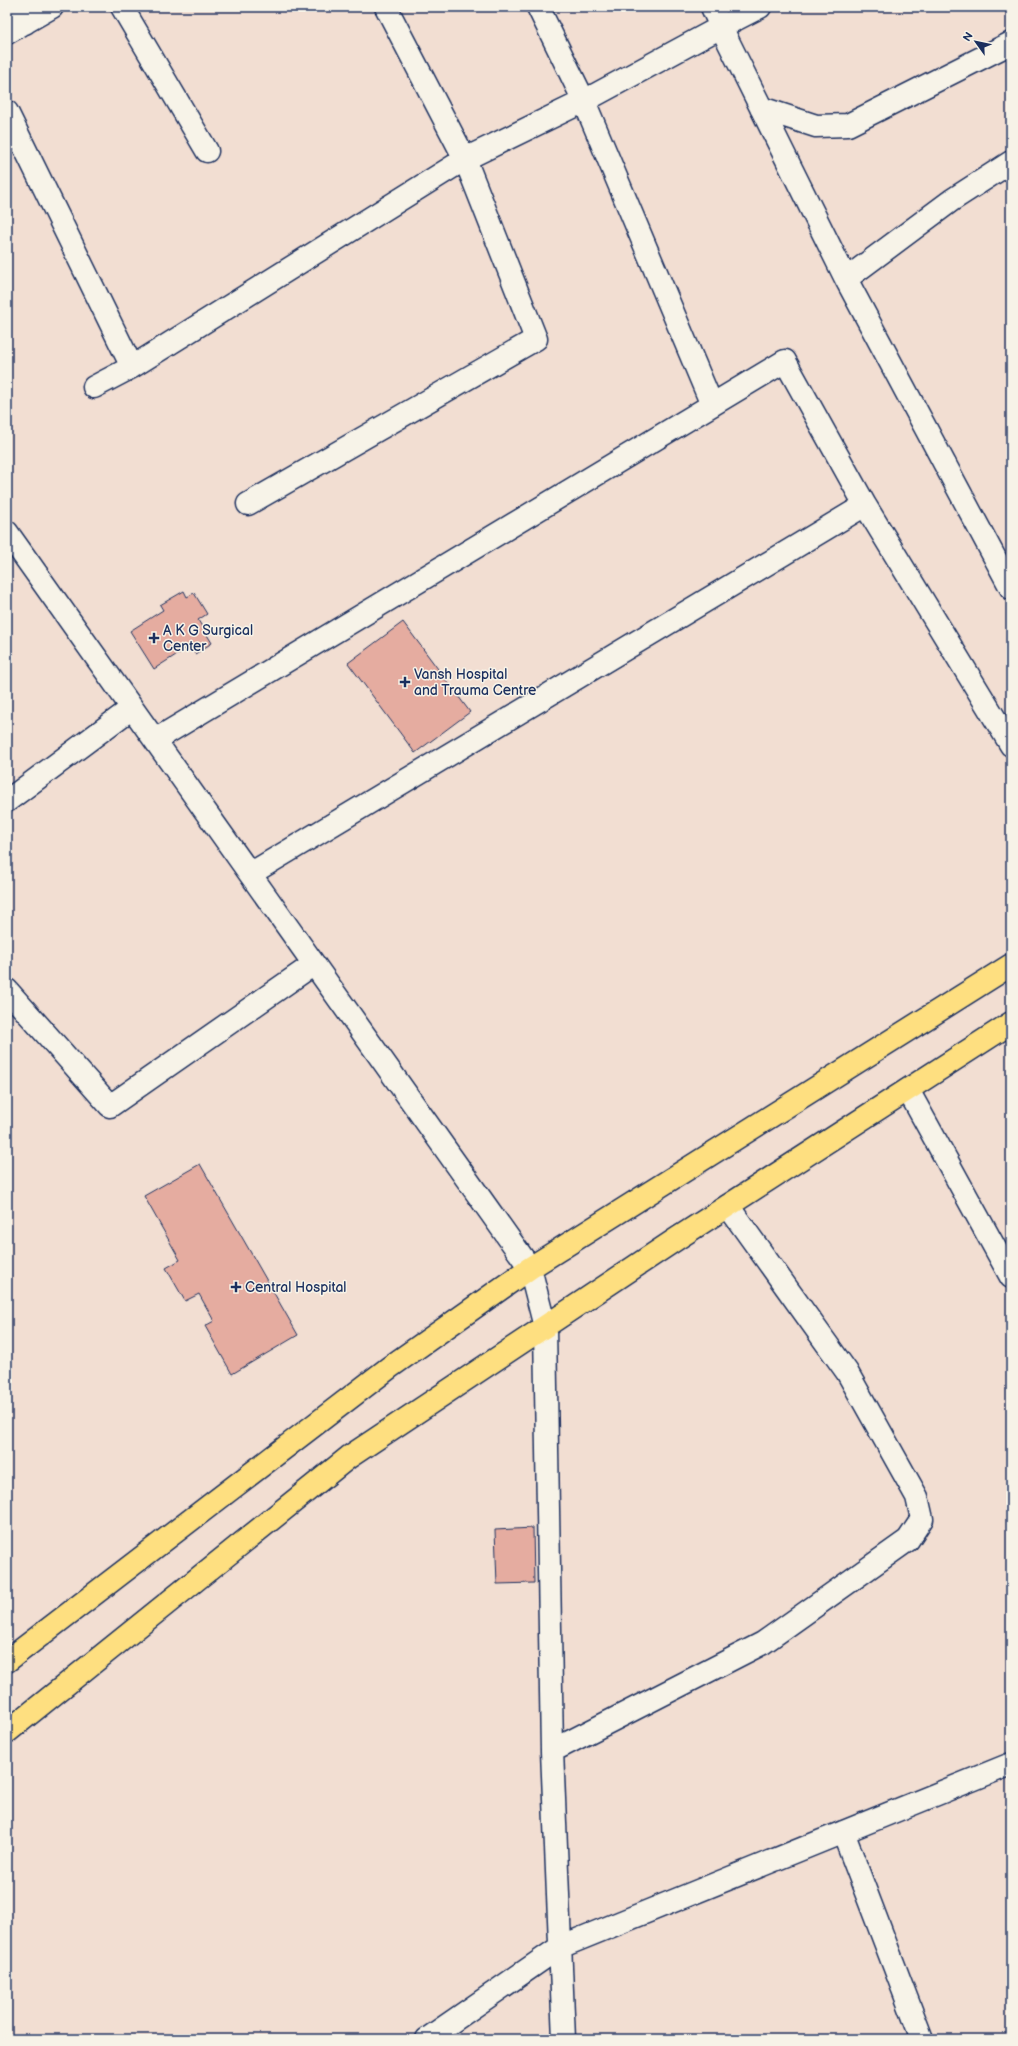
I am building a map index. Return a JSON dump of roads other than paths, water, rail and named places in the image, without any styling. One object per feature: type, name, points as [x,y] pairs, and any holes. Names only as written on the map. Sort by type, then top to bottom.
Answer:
[{"type":"main road","points":[[7,1661],[390,1367],[530,1268],[1011,965]]},
{"type":"main road","points":[[7,1732],[349,1458],[728,1206],[1011,1023]]},
{"type":"street","points":[[15,21],[52,7]]},
{"type":"street","points":[[122,7],[207,151]]},
{"type":"street","points":[[248,504],[536,339],[465,159],[386,7]]},
{"type":"street","points":[[538,7],[584,101],[712,405]]},
{"type":"street","points":[[712,7],[720,27],[846,279],[1011,588]]},
{"type":"street","points":[[94,387],[132,367],[465,159],[584,101],[720,27],[760,7]]},
{"type":"street","points":[[761,108],[816,126],[848,125],[1011,42]]},
{"type":"street","points":[[7,112],[132,367]]},
{"type":"street","points":[[846,279],[952,200],[1011,162]]},
{"type":"street","points":[[155,740],[785,361],[865,505],[1011,745]]},
{"type":"street","points":[[250,874],[865,505]]},
{"type":"street","points":[[7,532],[530,1268],[545,1327],[552,1751],[564,2039]]},
{"type":"street","points":[[7,801],[132,708]]},
{"type":"street","points":[[7,990],[110,1106],[314,964]]},
{"type":"street","points":[[908,1090],[1011,1277]]},
{"type":"street","points":[[552,1751],[763,1643],[908,1540],[922,1519],[917,1497],[847,1372],[728,1206]]},
{"type":"street","points":[[427,2039],[560,1947],[1011,1764]]},
{"type":"street","points":[[843,1832],[922,2039]]},
{"type":"place","name":"A K G Surgical Center","points":[[154,638]]},
{"type":"place","name":"Vansh Hospital and Trauma Centre","points":[[405,682]]},
{"type":"place","name":"Central Hospital","points":[[236,1287]]}]
